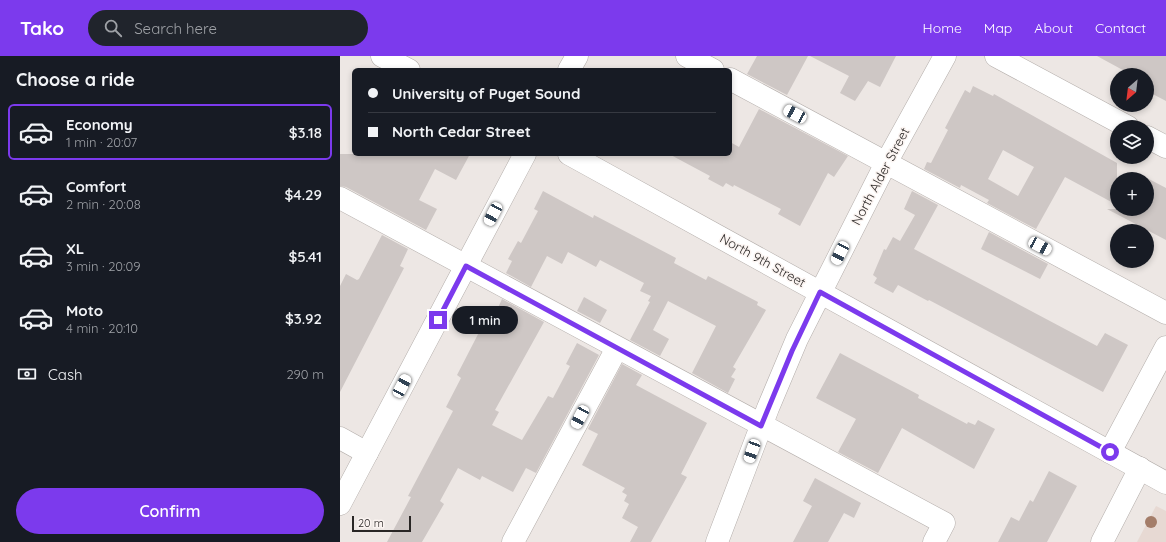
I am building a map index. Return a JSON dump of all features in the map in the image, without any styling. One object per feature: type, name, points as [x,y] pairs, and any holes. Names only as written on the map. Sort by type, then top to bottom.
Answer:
[{"type":"street","points":[[382,56],[405,68]]},
{"type":"street","points":[[570,68],[577,56]]},
{"type":"street","points":[[687,56],[709,68]]},
{"type":"street","name":"North Alder Street","points":[[717,542],[761,426],[795,345],[820,292],[886,163],[945,56]]},
{"type":"street","points":[[996,56],[1115,120]]},
{"type":"street","points":[[732,80],[1166,313]]},
{"type":"street","points":[[1154,141],[1166,147]]},
{"type":"street","points":[[340,504],[524,156]]},
{"type":"street","name":"North 9th Street","points":[[573,156],[1166,483]]},
{"type":"street","points":[[340,198],[944,524],[934,542]]},
{"type":"street","points":[[1110,452],[1166,347]]},
{"type":"street","points":[[513,542],[617,348]]},
{"type":"street","points":[[340,438],[367,453]]},
{"type":"street","points":[[1102,542],[1140,468]]},
{"type":"shaded area","points":[[1156,506],[1166,511],[1166,542],[1137,542]]},
{"type":"building","points":[[757,56],[808,56],[787,95],[747,74]]},
{"type":"building","points":[[810,56],[896,56],[880,87],[868,81],[855,101],[840,93],[849,76]]},
{"type":"building","points":[[1097,56],[1166,56],[1166,101],[1154,95],[1154,68],[1119,68]]},
{"type":"building","points":[[973,86],[993,96],[994,94],[1110,159],[1110,164],[1117,164],[1117,172],[1110,172],[1110,201],[1065,177],[1036,229],[987,203],[989,200],[961,185],[960,188],[924,169],[927,162],[931,163],[948,130],[945,128],[965,90],[970,93]],"holes":[[[1003,150],[1034,167],[1018,196],[988,179]]]},
{"type":"building","points":[[759,109],[848,156],[834,177],[828,173],[800,226],[778,214],[781,209],[734,185],[733,187],[726,183],[723,187],[708,179],[710,176],[673,156],[732,156],[732,143],[739,147]]},
{"type":"building","points":[[340,154],[352,154],[352,156],[469,156],[456,180],[435,169],[419,200],[437,209],[426,230],[346,187],[340,186]]},
{"type":"building","points":[[1154,182],[1166,188],[1166,240],[1154,234],[1154,224],[1136,224],[1120,216],[1154,216]]},
{"type":"building","points":[[543,191],[593,218],[594,215],[676,258],[674,263],[706,280],[708,276],[758,302],[757,305],[766,310],[733,367],[736,369],[731,377],[735,379],[728,393],[692,373],[716,326],[668,301],[653,330],[669,339],[660,356],[630,340],[650,302],[648,301],[651,296],[640,291],[644,283],[600,260],[596,267],[568,252],[562,264],[547,256],[531,287],[506,273],[512,261],[508,259],[518,241],[521,243],[538,211],[534,209]]},
{"type":"building","points":[[912,191],[938,205],[914,249],[1097,346],[1105,333],[1128,345],[1103,392],[898,285],[893,293],[874,283],[877,278],[873,275],[884,249],[886,250],[893,237],[900,241],[915,215],[904,209]]},
{"type":"building","points":[[989,232],[1048,264],[1040,279],[981,249]]},
{"type":"building","points":[[382,235],[408,249],[400,266],[404,268],[340,392],[340,286],[346,274],[357,280],[359,279]]},
{"type":"building","points":[[584,297],[607,310],[600,323],[577,311]]},
{"type":"building","points":[[502,299],[544,322],[495,410],[499,412],[492,425],[522,440],[548,396],[553,398],[570,366],[566,364],[577,343],[599,355],[536,473],[526,468],[513,492],[482,476],[480,480],[458,468],[440,501],[444,504],[422,542],[387,542],[411,497],[408,496],[453,411],[446,407],[461,378],[457,375],[492,307],[497,310]]},
{"type":"building","points":[[840,353],[919,395],[918,398],[967,424],[968,422],[975,425],[978,420],[995,429],[974,469],[902,428],[878,473],[838,452],[856,419],[816,398]]},
{"type":"building","points":[[622,364],[642,375],[636,385],[707,423],[681,474],[687,477],[651,542],[630,542],[638,527],[622,518],[629,504],[624,501],[627,495],[622,492],[625,488],[582,465],[598,434],[588,429]]},
{"type":"building","points":[[1049,471],[1077,486],[1047,542],[998,542],[1011,517],[1019,521],[1030,500],[1033,502]]},
{"type":"building","points":[[815,478],[861,503],[854,518],[844,513],[828,542],[793,542],[812,506],[803,501]]},
{"type":"route","points":[[438,320],[466,266],[761,426],[797,339],[820,292],[1110,452]]}]
